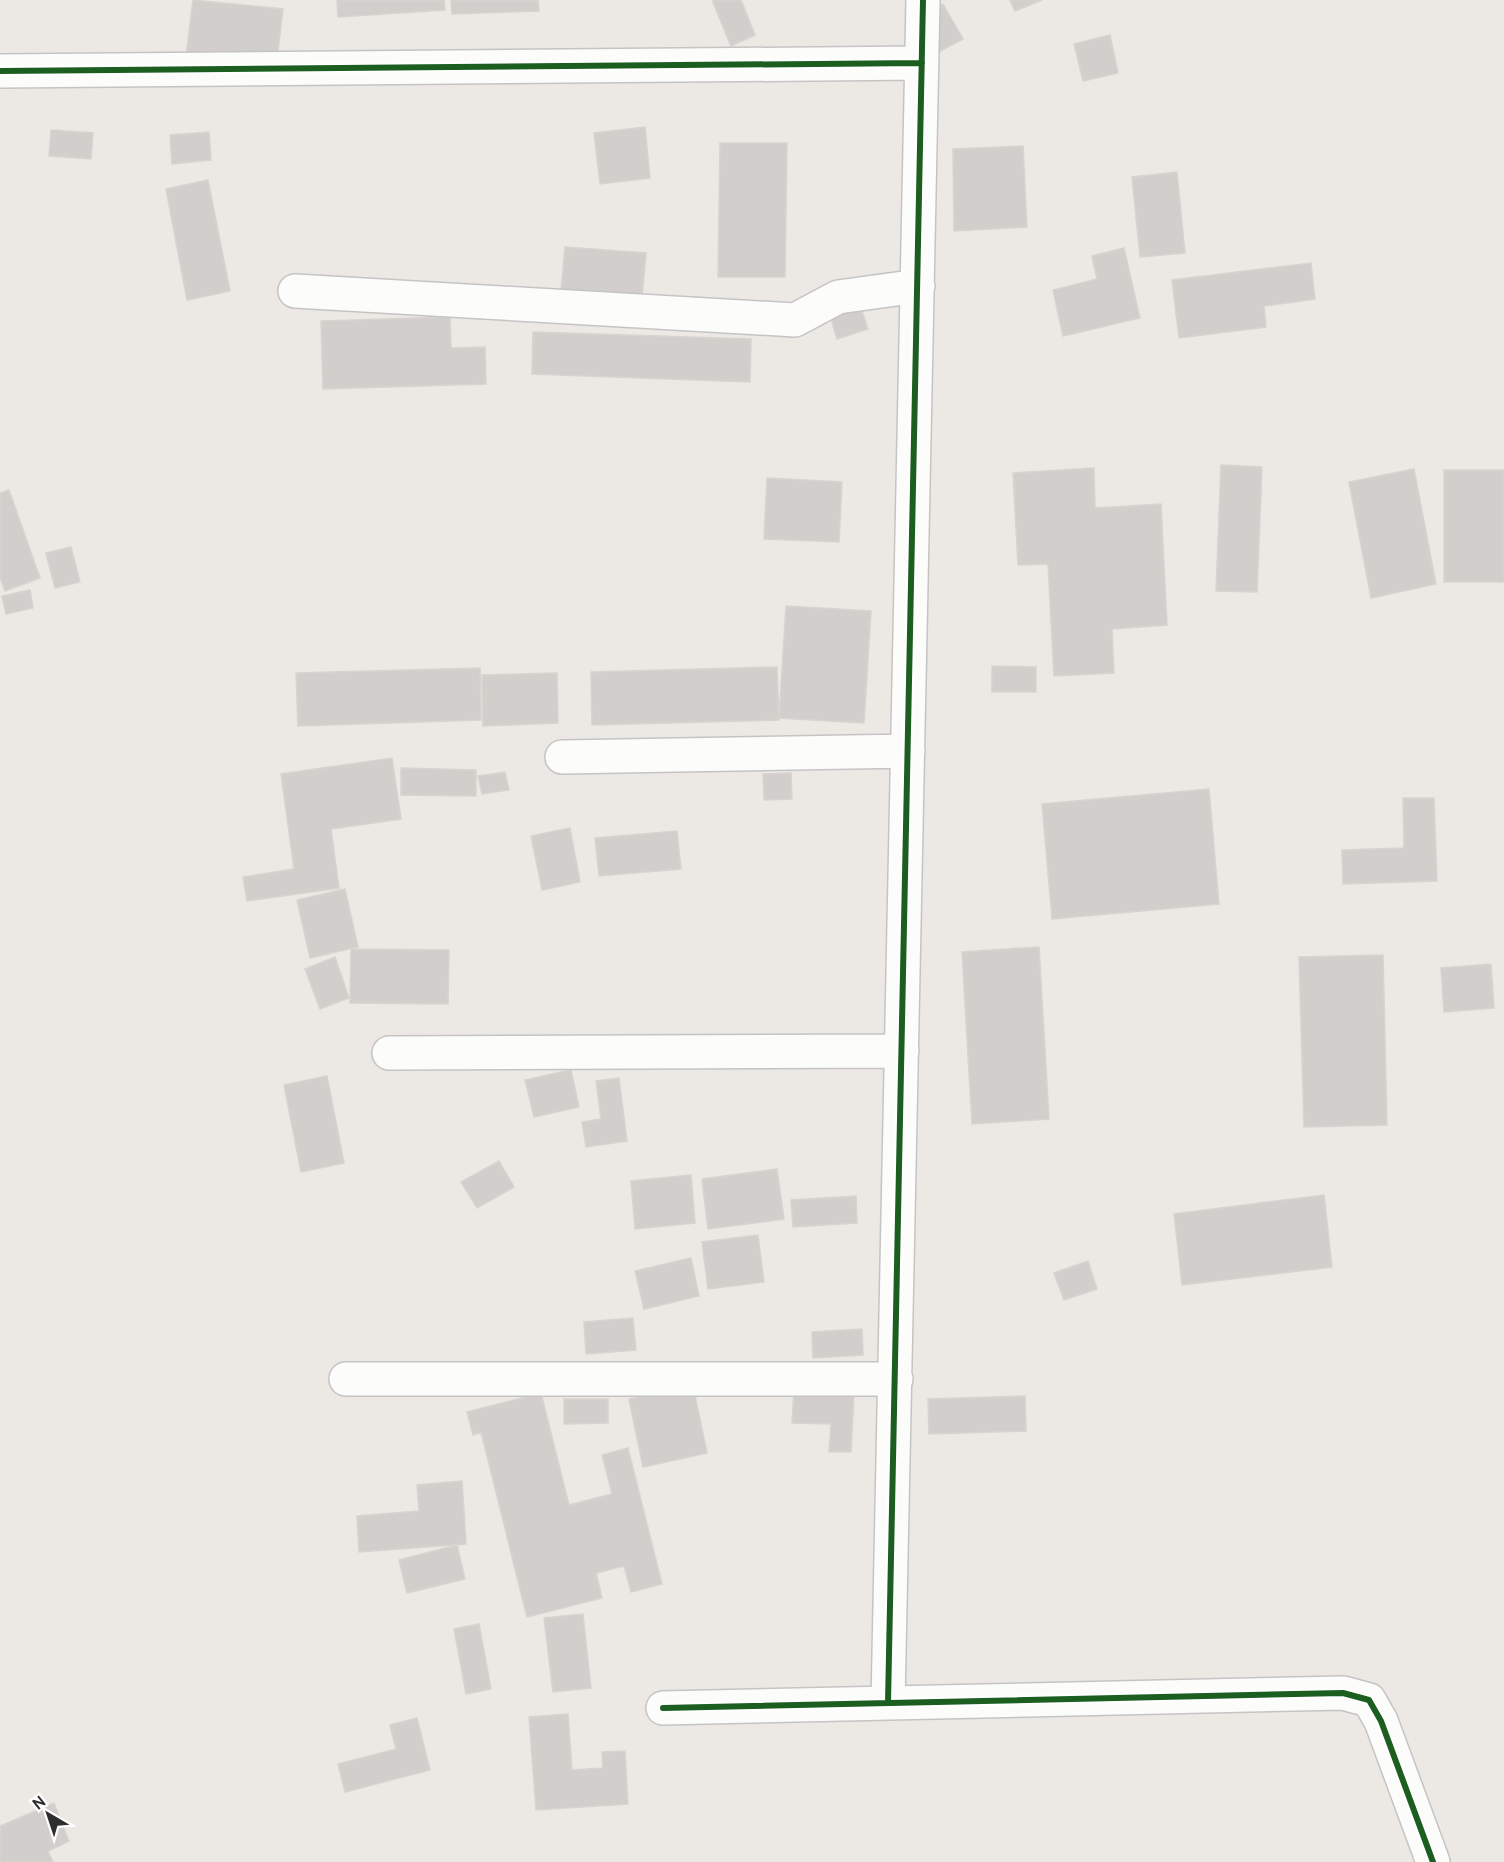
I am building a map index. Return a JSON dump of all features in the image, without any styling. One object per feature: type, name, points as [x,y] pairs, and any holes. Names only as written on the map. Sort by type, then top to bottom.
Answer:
[{"type":"street","points":[[888,1703],[923,0]]},
{"type":"street","points":[[0,71],[922,63]]},
{"type":"street","points":[[295,291],[795,320],[838,297],[918,286]]},
{"type":"street","points":[[562,757],[908,752]]},
{"type":"street","points":[[388,1053],[902,1051]]},
{"type":"street","points":[[346,1379],[896,1379]]},
{"type":"street","points":[[663,1708],[1343,1693],[1369,1700],[1381,1721],[1433,1862]]},
{"type":"building","points":[[193,0],[283,9],[276,67],[186,56]]},
{"type":"building","points":[[337,0],[444,0],[445,10],[338,17]]},
{"type":"building","points":[[451,0],[538,0],[539,11],[452,14]]},
{"type":"building","points":[[712,0],[741,0],[755,35],[731,46]]},
{"type":"building","points":[[1010,0],[1042,0],[1015,11]]},
{"type":"building","points":[[943,4],[963,39],[933,55],[914,21]]},
{"type":"building","points":[[1110,35],[1118,73],[1083,81],[1074,44]]},
{"type":"building","points":[[645,127],[650,178],[600,184],[594,133]]},
{"type":"building","points":[[51,130],[93,133],[91,159],[49,156]]},
{"type":"building","points":[[209,132],[211,160],[172,164],[170,135]]},
{"type":"building","points":[[720,143],[787,143],[785,277],[718,277]]},
{"type":"building","points":[[1023,146],[1027,227],[954,231],[953,149]]},
{"type":"building","points":[[1177,172],[1185,253],[1140,257],[1132,177]]},
{"type":"building","points":[[208,180],[230,291],[187,300],[166,189]]},
{"type":"building","points":[[565,247],[646,253],[642,297],[561,291]]},
{"type":"building","points":[[1124,248],[1140,318],[1063,336],[1053,290],[1097,279],[1092,256]]},
{"type":"building","points":[[1311,263],[1315,299],[1264,306],[1266,327],[1179,338],[1172,280]]},
{"type":"building","points":[[860,305],[868,329],[837,339],[830,315]]},
{"type":"building","points":[[450,317],[451,348],[485,347],[486,384],[323,389],[321,321]]},
{"type":"building","points":[[533,332],[751,339],[750,382],[532,374]]},
{"type":"building","points":[[1221,465],[1262,467],[1257,592],[1216,591]]},
{"type":"building","points":[[1094,468],[1095,508],[1161,504],[1167,625],[1112,629],[1114,673],[1054,676],[1048,564],[1018,565],[1013,473]]},
{"type":"building","points":[[1414,469],[1436,584],[1371,598],[1349,482]]},
{"type":"building","points":[[1444,470],[1504,470],[1504,582],[1444,582]]},
{"type":"building","points":[[767,478],[842,482],[839,542],[764,539]]},
{"type":"building","points":[[9,490],[40,578],[5,591],[0,577],[0,493]]},
{"type":"building","points":[[71,547],[80,582],[55,588],[46,553]]},
{"type":"building","points":[[30,590],[33,608],[6,614],[2,596]]},
{"type":"building","points":[[786,606],[871,611],[864,723],[779,718]]},
{"type":"building","points":[[992,666],[1036,667],[1036,692],[992,692]]},
{"type":"building","points":[[777,667],[779,720],[592,725],[591,672]]},
{"type":"building","points":[[480,668],[481,720],[298,726],[296,673]]},
{"type":"building","points":[[557,673],[558,723],[483,726],[482,675]]},
{"type":"building","points":[[392,758],[401,819],[331,829],[339,888],[247,901],[243,877],[294,869],[281,774]]},
{"type":"building","points":[[401,768],[476,770],[476,796],[401,795]]},
{"type":"building","points":[[505,772],[509,790],[482,794],[478,776]]},
{"type":"building","points":[[791,773],[792,799],[764,800],[763,774]]},
{"type":"building","points":[[1209,789],[1219,904],[1052,919],[1042,804]]},
{"type":"building","points":[[1403,798],[1434,798],[1437,881],[1343,884],[1342,850],[1404,848]]},
{"type":"building","points":[[570,828],[580,882],[542,890],[531,836]]},
{"type":"building","points":[[677,831],[681,869],[599,876],[595,838]]},
{"type":"building","points":[[345,889],[358,947],[310,958],[297,900]]},
{"type":"building","points":[[1039,947],[1049,1119],[972,1124],[962,952]]},
{"type":"building","points":[[351,949],[449,950],[448,1004],[350,1003]]},
{"type":"building","points":[[1383,955],[1387,1125],[1304,1127],[1299,957]]},
{"type":"building","points":[[335,957],[349,998],[320,1009],[305,969]]},
{"type":"building","points":[[1491,964],[1494,1008],[1444,1012],[1441,968]]},
{"type":"building","points":[[571,1070],[579,1107],[534,1117],[525,1080]]},
{"type":"building","points":[[327,1076],[344,1163],[301,1172],[284,1085]]},
{"type":"building","points":[[619,1078],[627,1141],[586,1147],[582,1122],[601,1119],[596,1081]]},
{"type":"building","points":[[499,1161],[514,1187],[477,1208],[461,1182]]},
{"type":"building","points":[[777,1169],[784,1219],[708,1229],[702,1179]]},
{"type":"building","points":[[691,1175],[695,1223],[635,1229],[631,1181]]},
{"type":"building","points":[[1324,1195],[1332,1267],[1182,1285],[1174,1214]]},
{"type":"building","points":[[856,1196],[857,1223],[793,1227],[791,1200]]},
{"type":"building","points":[[758,1235],[764,1282],[708,1289],[702,1242]]},
{"type":"building","points":[[691,1258],[699,1296],[644,1309],[635,1271]]},
{"type":"building","points":[[1088,1261],[1097,1289],[1064,1300],[1054,1273]]},
{"type":"building","points":[[633,1318],[636,1350],[586,1354],[584,1322]]},
{"type":"building","points":[[862,1329],[863,1355],[813,1358],[812,1332]]},
{"type":"building","points":[[693,1386],[707,1453],[643,1467],[629,1399]]},
{"type":"building","points":[[794,1389],[854,1392],[851,1452],[829,1452],[831,1424],[792,1423]]},
{"type":"building","points":[[541,1393],[569,1505],[612,1494],[602,1455],[628,1448],[662,1584],[631,1592],[624,1566],[596,1573],[602,1598],[527,1617],[481,1432],[473,1435],[467,1412]]},
{"type":"building","points":[[1025,1396],[1026,1431],[929,1434],[928,1399]]},
{"type":"building","points":[[564,1399],[608,1399],[608,1423],[564,1424]]},
{"type":"building","points":[[462,1481],[466,1544],[359,1552],[357,1516],[419,1511],[417,1485]]},
{"type":"building","points":[[457,1545],[465,1579],[407,1593],[399,1560]]},
{"type":"building","points":[[583,1614],[591,1688],[553,1692],[544,1618]]},
{"type":"building","points":[[479,1624],[491,1689],[466,1694],[454,1629]]},
{"type":"building","points":[[568,1714],[572,1770],[603,1768],[602,1752],[625,1751],[628,1804],[536,1810],[529,1717]]},
{"type":"building","points":[[417,1718],[430,1770],[345,1792],[338,1764],[396,1749],[390,1725]]},
{"type":"building","points":[[54,1803],[69,1841],[48,1851],[53,1862],[0,1862],[0,1826]]},
{"type":"cycle path","points":[[888,1703],[923,0]]},
{"type":"cycle path","points":[[0,71],[922,63]]},
{"type":"cycle path","points":[[663,1708],[1343,1693],[1369,1700],[1381,1721],[1433,1862]]}]
